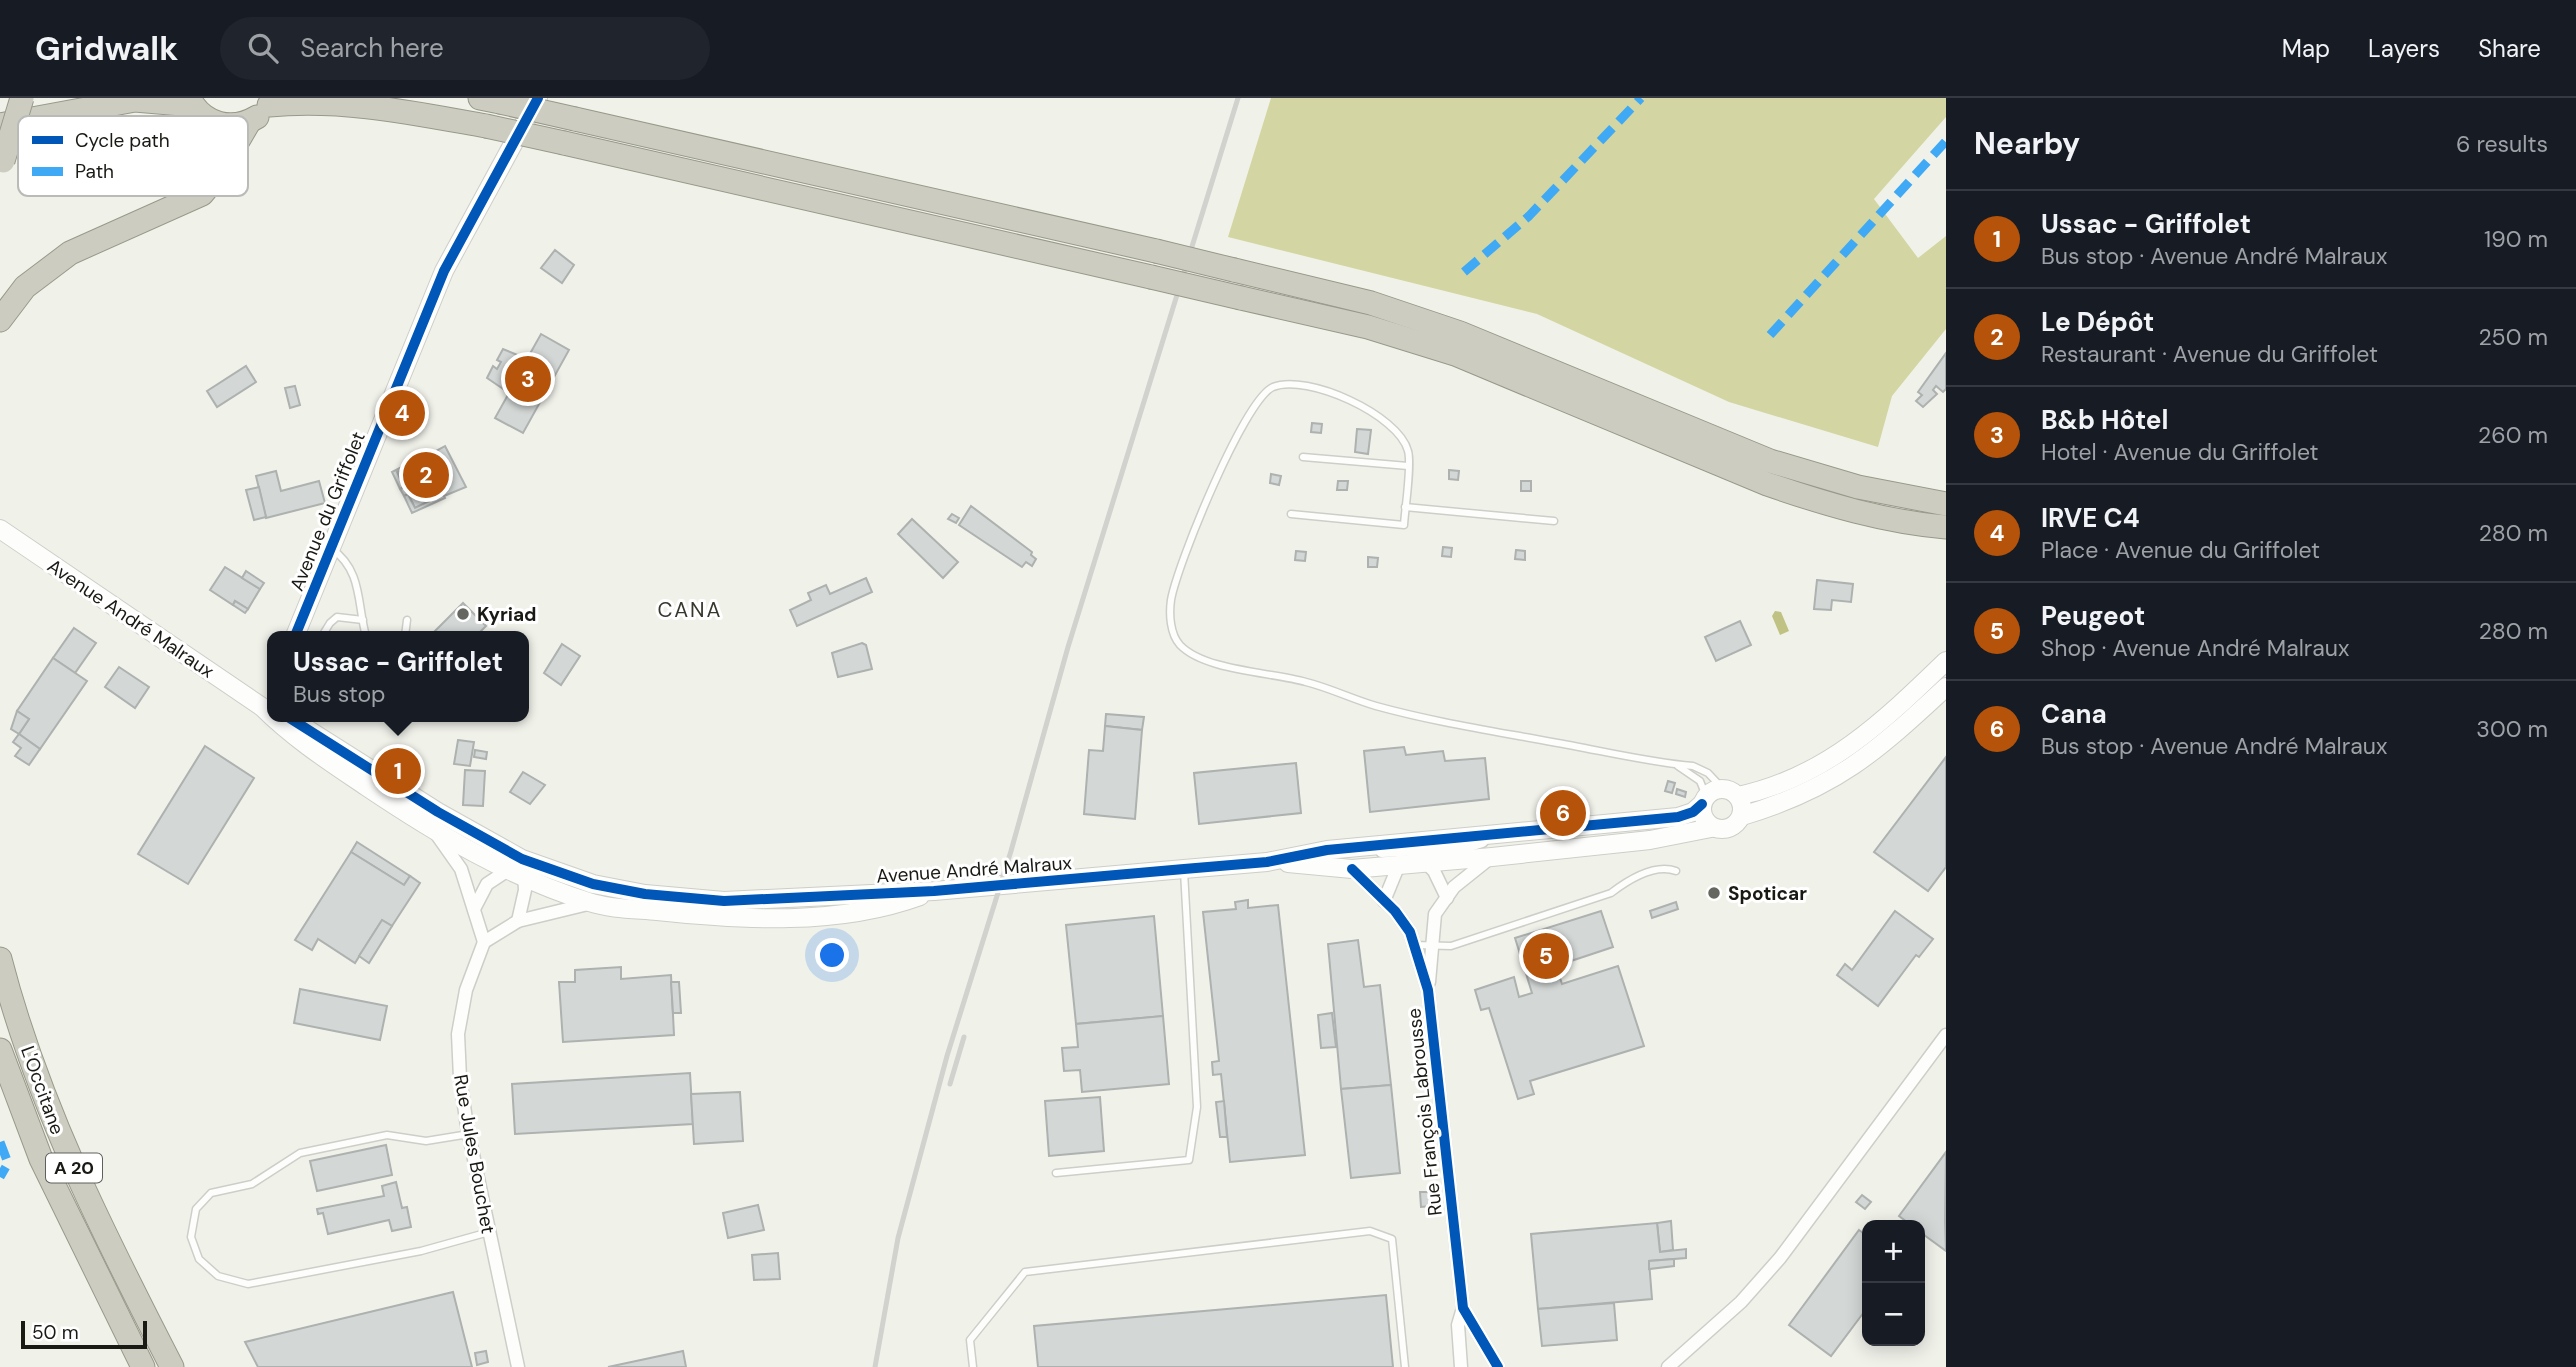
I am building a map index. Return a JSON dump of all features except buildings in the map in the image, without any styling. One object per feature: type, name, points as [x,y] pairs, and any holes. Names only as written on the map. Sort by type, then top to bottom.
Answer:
[{"type":"highway","points":[[2,166],[22,98]]},
{"type":"highway","points":[[49,116],[135,100],[191,101],[207,116]]},
{"type":"highway","points":[[249,122],[271,102],[310,100],[342,102],[485,126],[1368,327],[1455,354],[1767,485],[1865,513],[1946,527]]},
{"type":"highway","points":[[490,100],[1156,251],[1371,303],[1460,332],[1770,461],[1858,487],[1946,504]]},
{"type":"highway","points":[[0,125],[18,122]]},
{"type":"highway","points":[[0,320],[24,287],[70,253],[198,196]]},
{"type":"highway","name":"L'Occitane","points":[[0,959],[30,1055],[73,1168],[172,1367]]},
{"type":"highway","name":"L'Occitane","points":[[0,1050],[41,1159],[143,1367]]},
{"type":"street","name":"Avenue du Griffolet","points":[[297,631],[455,247],[538,98]]},
{"type":"street","name":"Avenue André Malraux","points":[[0,529],[267,709]]},
{"type":"street","points":[[1946,661],[1858,743],[1787,783],[1704,800],[1703,820],[1712,828],[1735,823],[1742,816],[1790,801],[1853,767],[1890,740],[1946,687]]},
{"type":"street","name":"Avenue André Malraux","points":[[279,722],[296,740],[435,832],[515,865],[645,894],[723,901],[934,891],[1268,862],[1327,850],[1678,817],[1693,812],[1704,800]]},
{"type":"street","name":"Avenue André Malraux","points":[[301,722],[515,865],[525,878],[592,903],[723,918],[799,917],[889,908],[934,891]]},
{"type":"street","points":[[1731,793],[1744,809],[1742,816]]},
{"type":"street","name":"Avenue André Malraux","points":[[1366,847],[1410,859],[1492,857],[1650,840],[1712,828]]},
{"type":"street","points":[[435,832],[461,869],[484,942],[518,921],[568,906],[592,903]]},
{"type":"street","name":"Avenue André Malraux","points":[[1268,862],[1352,869],[1410,859],[1506,834]]},
{"type":"street","name":"Rue François Labrousse","points":[[1428,990],[1435,915],[1477,866],[1492,857]]},
{"type":"street","points":[[1384,901],[1410,859],[1434,871],[1447,898]]},
{"type":"street","points":[[474,909],[488,884],[515,865]]},
{"type":"street","name":"Rue François Labrousse","points":[[1352,869],[1410,932],[1428,990],[1463,1308],[1458,1325],[1461,1367]]},
{"type":"street","points":[[518,921],[525,878]]},
{"type":"street","name":"Rue Jules Bouchet","points":[[484,942],[466,990],[458,1034],[468,1133],[518,1367]]},
{"type":"street","points":[[1668,1367],[1741,1302],[1780,1258],[1946,1035]]},
{"type":"street","name":"Rue François Labrousse","points":[[1463,1308],[1499,1367]]},
{"type":"lane","points":[[1291,514],[1404,525],[1408,451],[1393,426],[1364,407],[1306,386],[1273,388],[1262,397],[1241,431],[1194,528],[1171,600],[1170,623],[1178,643],[1192,655],[1209,662],[1307,682],[1375,705],[1693,766],[1708,773],[1731,793]]},
{"type":"lane","points":[[1303,457],[1408,466]]},
{"type":"lane","points":[[1405,507],[1554,520]]},
{"type":"lane","points":[[330,548],[340,555],[357,584],[365,631]]},
{"type":"lane","points":[[325,631],[337,617],[363,620]]},
{"type":"lane","points":[[405,631],[407,620]]},
{"type":"lane","points":[[1677,765],[1700,781],[1704,800]]},
{"type":"lane","points":[[1414,945],[1451,946],[1611,893],[1628,880],[1665,867],[1676,872]]},
{"type":"lane","points":[[1056,1173],[1189,1160],[1197,1107],[1184,869]]},
{"type":"lane","points":[[468,1133],[426,1141],[387,1135],[300,1153],[252,1184],[211,1193],[196,1209],[191,1237],[199,1259],[218,1276],[247,1284],[421,1251],[489,1232]]},
{"type":"lane","points":[[973,1367],[970,1340],[1025,1272],[1370,1231],[1392,1239],[1405,1367]]},
{"type":"shaded area","points":[[1271,98],[1946,98],[1946,117],[1874,199],[1918,258],[1946,236],[1946,329],[1892,396],[1878,447],[1729,402],[1537,314],[1228,237]]},
{"type":"shaded area","points":[[1775,611],[1781,612],[1789,631],[1780,635],[1772,616]]},
{"type":"railway","points":[[875,1367],[898,1238],[947,1056],[1011,851],[1068,647],[1238,98]]},
{"type":"railway","points":[[950,1084],[964,1037]]},
{"type":"marked path","points":[[1464,272],[1529,216],[1641,98]]},
{"type":"marked path","points":[[1770,335],[1946,141]]},
{"type":"marked path","points":[[0,1142],[8,1163],[0,1177]]},
{"type":"cycle path","points":[[297,631],[444,271],[538,98]]},
{"type":"cycle path","points":[[296,722],[438,812],[522,859],[593,884],[645,894],[724,901],[934,891],[1267,862],[1327,850],[1678,817],[1693,812],[1702,804]]},
{"type":"cycle path","points":[[1352,869],[1395,911],[1410,932],[1428,990],[1463,1308],[1498,1367]]},
{"type":"place","name":"B&b Hôtel","points":[[528,379]]},
{"type":"place","name":"IRVE C4","points":[[402,413]]},
{"type":"place","name":"Le Dépôt","points":[[426,475]]},
{"type":"place","name":"Kyriad","points":[[463,614]]},
{"type":"place","name":"Ussac - Griffolet","points":[[398,771]]},
{"type":"place","name":"Cana","points":[[1563,813]]},
{"type":"place","name":"Spoticar","points":[[1714,893]]},
{"type":"place","name":"Peugeot","points":[[1546,956]]},
{"type":"district","name":"CANA","points":[[690,610]]}]
